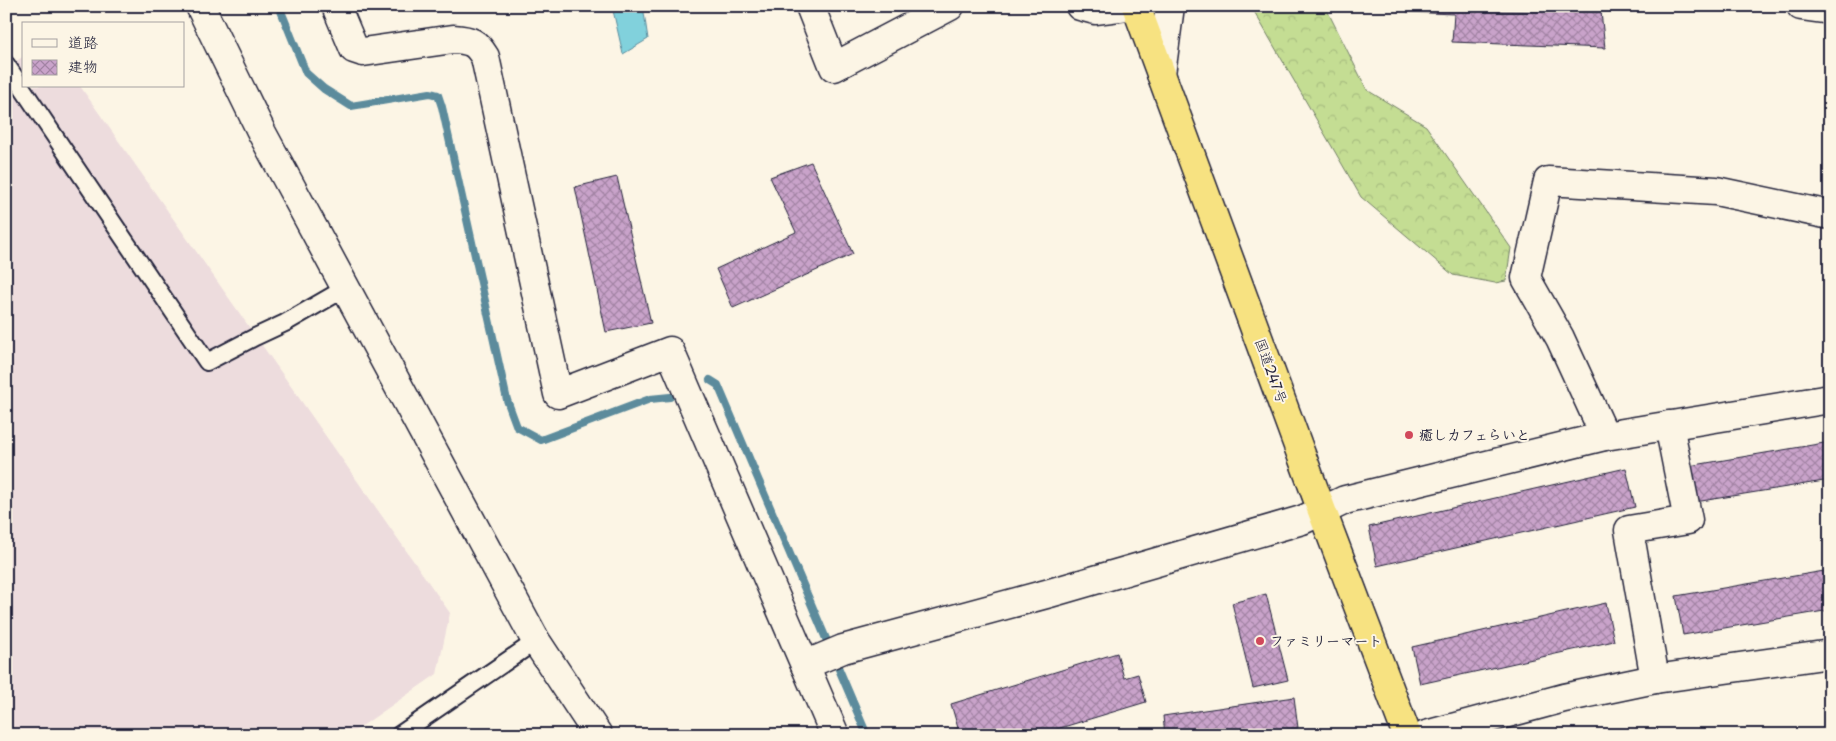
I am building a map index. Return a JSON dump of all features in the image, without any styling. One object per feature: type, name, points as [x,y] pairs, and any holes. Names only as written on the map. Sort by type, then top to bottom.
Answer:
[{"type":"highway","name":"国道247号","points":[[1136,6],[1322,511],[1407,735]]},
{"type":"street","points":[[200,6],[262,134],[344,289],[536,641],[598,735]]},
{"type":"street","points":[[336,6],[354,49],[363,52],[453,39],[467,40],[478,46],[485,58],[558,394],[670,351],[811,662],[835,735]]},
{"type":"street","points":[[810,6],[834,67],[950,6]]},
{"type":"street","points":[[1080,6],[1095,10],[1127,6]]},
{"type":"street","points":[[1161,74],[1170,6]]},
{"type":"street","points":[[1801,6],[1830,10]]},
{"type":"street","points":[[1605,436],[1560,338],[1526,278],[1548,182],[1716,191],[1830,215]]},
{"type":"street","points":[[811,662],[843,649],[1293,522],[1345,500],[1605,436],[1830,399]]},
{"type":"street","points":[[1655,680],[1629,530],[1688,520],[1669,425]]},
{"type":"street","points":[[1426,735],[1564,698],[1655,680],[1830,654]]},
{"type":"lane","points":[[6,64],[22,88]]},
{"type":"lane","points":[[22,88],[207,362],[285,323],[344,289]]},
{"type":"lane","points":[[399,735],[536,641]]},
{"type":"shaded area","points":[[22,57],[22,88],[81,88],[450,613],[437,674],[349,735],[6,735],[6,68]]},
{"type":"green space","points":[[1251,6],[1325,6],[1367,90],[1426,126],[1511,248],[1506,281],[1495,283],[1453,275],[1361,197]]},
{"type":"water","points":[[612,6],[643,6],[648,39],[623,54]]},
{"type":"building","points":[[1407,6],[1463,6],[1463,10],[1601,12],[1605,48],[1452,42],[1454,14],[1407,12]]},
{"type":"building","points":[[811,162],[853,254],[733,308],[716,269],[796,232],[770,177]]},
{"type":"building","points":[[617,177],[651,323],[606,332],[575,187]]},
{"type":"building","points":[[1830,442],[1830,480],[1689,503],[1683,467]]},
{"type":"building","points":[[1626,468],[1635,507],[1377,566],[1369,527]]},
{"type":"building","points":[[1830,570],[1830,610],[1683,635],[1676,596]]},
{"type":"building","name":"ファミリーマート","points":[[1266,594],[1288,680],[1253,688],[1232,603]]},
{"type":"building","points":[[1606,603],[1614,641],[1420,684],[1412,647]]},
{"type":"building","points":[[1117,653],[1124,678],[1138,674],[1146,702],[1037,735],[950,735],[949,731],[958,728],[951,704]]},
{"type":"building","points":[[1294,697],[1298,728],[1253,735],[1165,735],[1163,716]]},
{"type":"waterway","points":[[279,6],[306,73],[324,89],[351,106],[430,93],[438,95],[507,400],[517,427],[541,440],[650,399],[670,397]]},
{"type":"waterway","points":[[710,380],[718,385],[867,735]]},
{"type":"place","name":"癒しカフェらいと","points":[[1409,435]]},
{"type":"place","name":"ファミリーマート","points":[[1260,641]]}]
